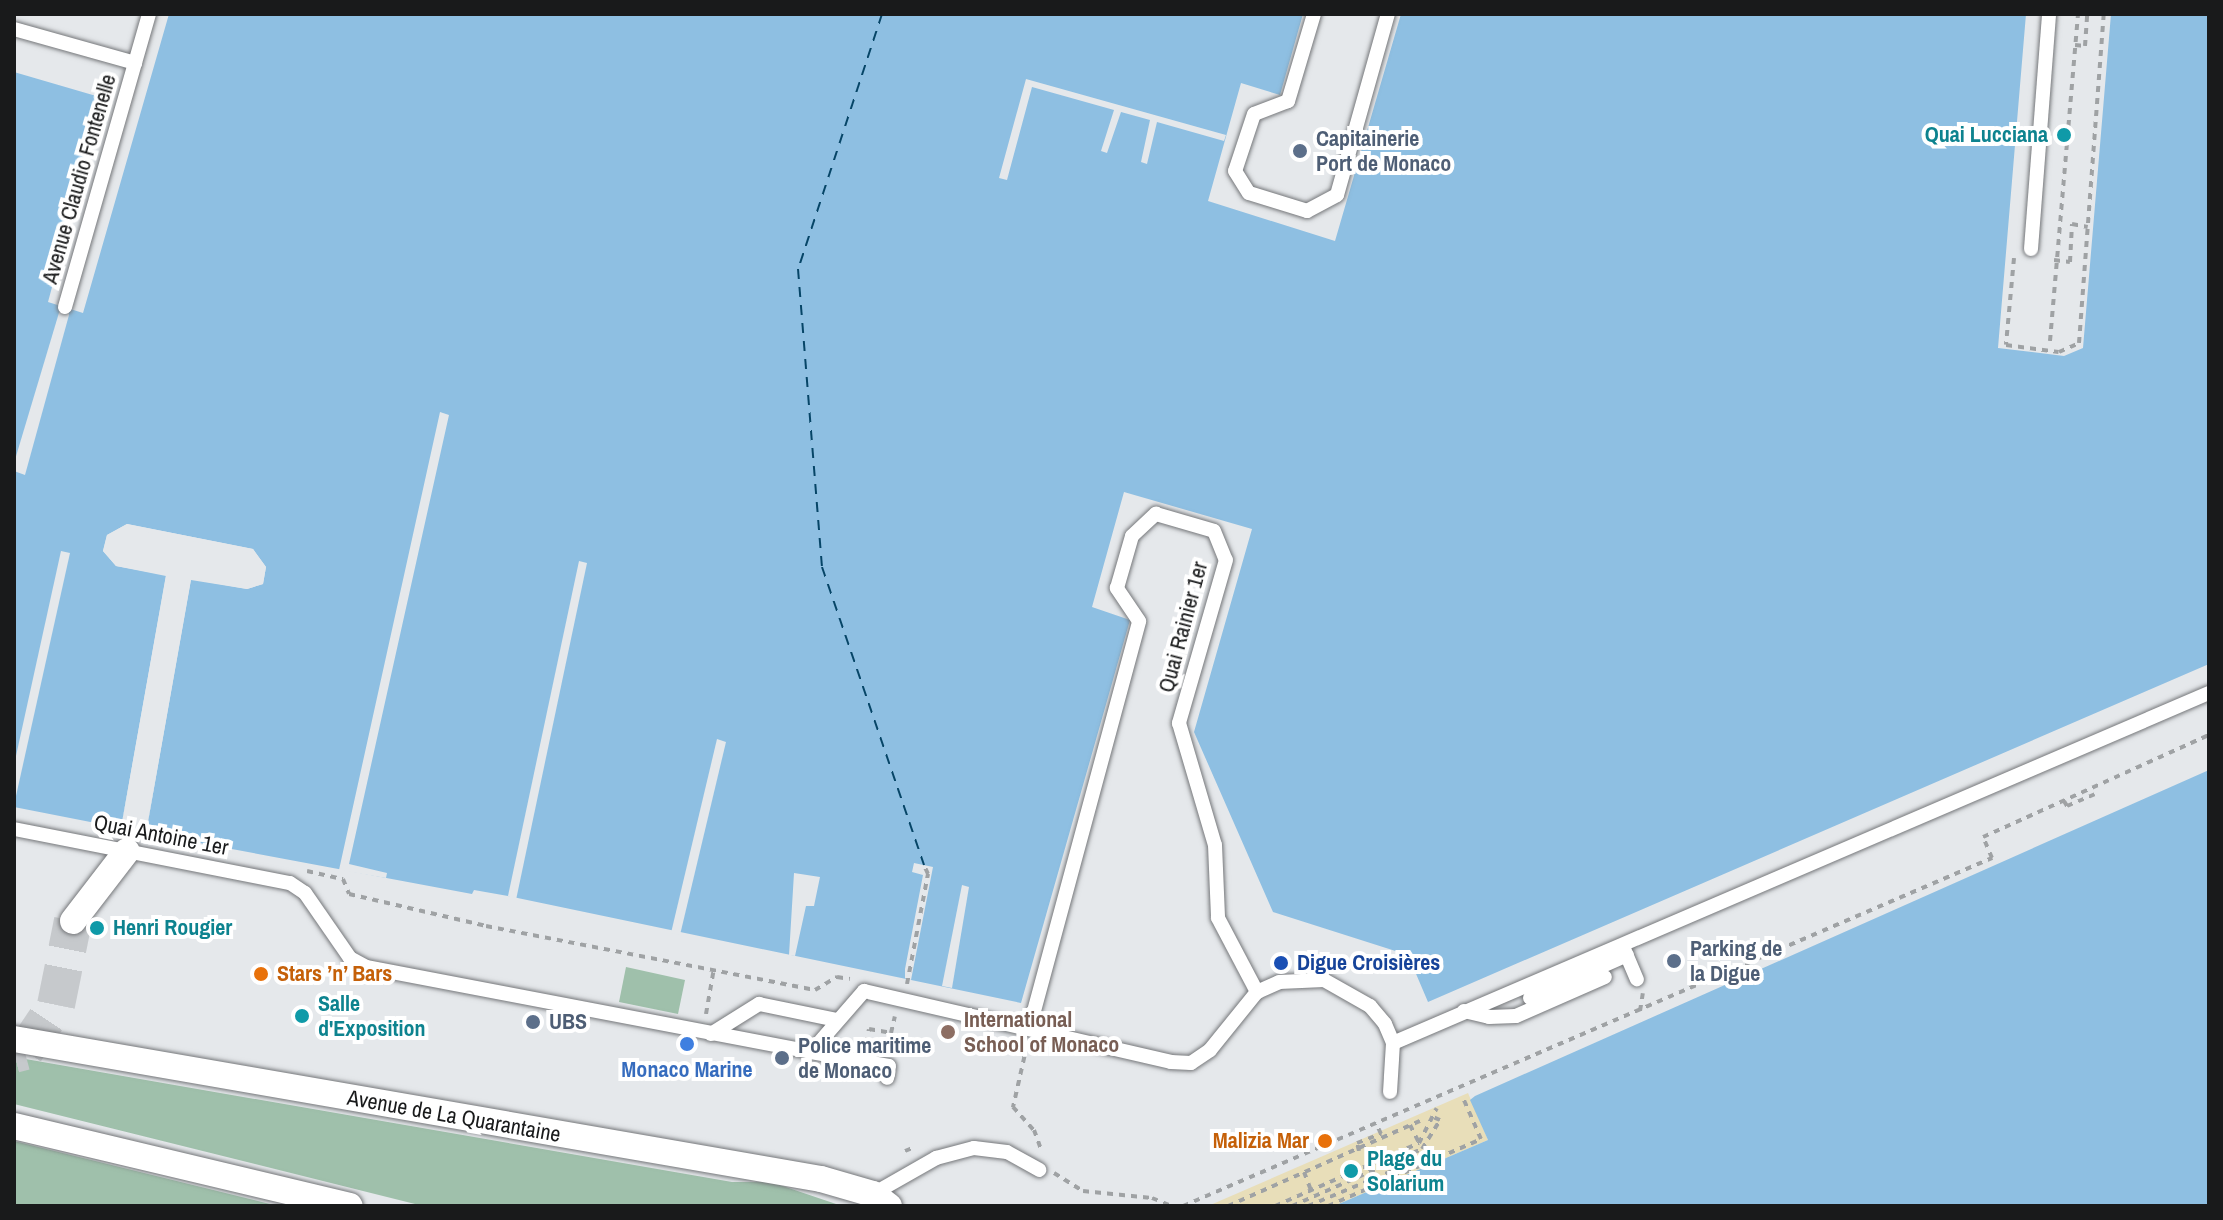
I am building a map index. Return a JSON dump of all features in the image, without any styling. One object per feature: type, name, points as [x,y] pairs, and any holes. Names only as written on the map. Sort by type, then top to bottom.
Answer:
[{"type":"street","points":[[73,921],[127,851]]},
{"type":"street","name":"Avenue de La Quarantaine","points":[[14,1039],[821,1179],[881,1200]]},
{"type":"street","points":[[14,1126],[350,1206]]},
{"type":"lane","name":"Avenue Claudio Fontenelle","points":[[65,307],[149,14]]},
{"type":"lane","points":[[1314,14],[1288,101],[1254,114],[1235,171],[1249,193],[1307,211],[1337,195],[1388,14]]},
{"type":"lane","points":[[2031,249],[2049,14]]},
{"type":"lane","name":"Avenue Claudio Fontenelle","points":[[14,29],[135,63]]},
{"type":"lane","name":"Quai Rainier 1er","points":[[1030,1026],[1139,621],[1117,588],[1132,536],[1156,514],[1214,531],[1226,560],[1179,723],[1215,845],[1218,918],[1257,992]]},
{"type":"lane","points":[[1393,1043],[1464,1011],[1624,948],[2209,693]]},
{"type":"lane","name":"Quai Antoine 1er","points":[[14,829],[298,887],[342,949],[366,967],[707,1033]]},
{"type":"lane","points":[[1624,948],[1637,979]]},
{"type":"lane","points":[[1530,998],[1624,948]]},
{"type":"lane","points":[[1464,1011],[1489,1017],[1516,1016],[1605,977]]},
{"type":"lane","points":[[811,1052],[864,991],[1030,1026],[1171,1062],[1191,1063],[1210,1050],[1257,992],[1279,982],[1324,980],[1370,1006],[1393,1043],[1390,1092]]},
{"type":"lane","points":[[707,1033],[759,1004],[837,1020]]},
{"type":"lane","points":[[707,1033],[889,1066],[887,1078]]},
{"type":"lane","points":[[881,1200],[936,1158],[974,1148],[1007,1152],[1039,1170]]},
{"type":"path","points":[[2050,341],[2053,260],[2078,14]]},
{"type":"path","points":[[2075,45],[2085,46],[2087,14]]},
{"type":"path","points":[[2031,249],[2015,247],[2006,345],[2059,352],[2079,343],[2104,14]]},
{"type":"path","points":[[2053,260],[2070,262],[2072,224],[2088,227]]},
{"type":"path","points":[[1183,1206],[1992,858],[1983,837],[2209,735]]},
{"type":"path","points":[[2064,801],[2067,806],[2095,794]]},
{"type":"path","points":[[862,1061],[869,1029],[891,1033],[902,989],[906,990],[928,874],[924,865]]},
{"type":"path","points":[[343,879],[349,894],[486,926],[815,990],[837,977],[862,981]]},
{"type":"path","points":[[707,1033],[714,968]]},
{"type":"path","points":[[1030,1026],[1013,1107],[1034,1130],[1042,1152]]},
{"type":"path","points":[[1308,1206],[1481,1139],[1463,1098]]},
{"type":"path","points":[[1275,1206],[1419,1143],[1437,1108]]},
{"type":"path","points":[[1317,1203],[1360,1176],[1418,1151],[1440,1120],[1433,1117]]},
{"type":"path","points":[[1228,1206],[1359,1151],[1420,1121]]},
{"type":"path","points":[[1359,1151],[1357,1143],[1381,1134],[1376,1123]]},
{"type":"path","points":[[1410,1125],[1419,1143]]},
{"type":"path","points":[[1418,1151],[1422,1162]]},
{"type":"path","points":[[1292,1206],[1317,1203],[1328,1206],[1422,1162]]},
{"type":"path","points":[[1057,1167],[1054,1173],[1083,1191],[1152,1198],[1172,1206]]},
{"type":"path","points":[[1357,1170],[1363,1185]]},
{"type":"path","points":[[1304,1172],[1311,1190]]},
{"type":"path","points":[[1363,1185],[1372,1187]]},
{"type":"path","points":[[1358,1193],[1363,1185]]},
{"type":"green space","points":[[626,967],[685,980],[678,1014],[619,1002]]},
{"type":"green space","points":[[14,1057],[732,1182],[771,1182],[842,1206],[423,1206],[14,1104]]},
{"type":"green space","points":[[14,1141],[278,1206],[14,1206]]},
{"type":"sand","name":"Plage du Solarium","points":[[1468,1093],[1488,1140],[1334,1206],[1208,1206]]},
{"type":"water","points":[[169,14],[1303,14],[1280,95],[1241,83],[1208,201],[1335,241],[1401,14],[2026,14],[1998,348],[2064,356],[2083,348],[2111,14],[2209,14],[2209,664],[1428,1002],[1408,955],[1273,912],[1194,732],[1252,529],[1124,492],[1092,607],[1130,620],[1021,1003],[508,896],[474,890],[472,894],[146,833],[191,579],[247,589],[263,584],[266,567],[253,549],[127,524],[107,535],[103,551],[116,566],[166,575],[121,828],[14,807],[14,72],[103,98],[48,302],[83,313]]},
{"type":"water","points":[[2209,770],[2209,1206],[1334,1206],[1488,1140],[1470,1100],[1475,1096]]},
{"type":"pier","points":[[1026,79],[1226,135],[1224,141],[1157,122],[1147,164],[1141,162],[1150,120],[1121,112],[1107,153],[1101,151],[1114,110],[1032,87],[1007,180],[999,178]]},
{"type":"pier","points":[[61,306],[69,309],[69,315],[25,475],[14,471],[14,463]]},
{"type":"pier","points":[[440,412],[449,415],[349,864],[387,873],[386,878],[339,870]]},
{"type":"pier","points":[[127,524],[253,549],[266,567],[263,584],[247,589],[191,580],[146,833],[188,578],[246,585],[260,581],[262,568],[251,553],[127,528],[111,537],[107,550],[118,562],[170,575],[121,828],[166,576],[116,566],[103,551],[107,535]]},
{"type":"pier","points":[[61,551],[70,553],[14,805],[14,765]]},
{"type":"pier","points":[[579,561],[587,563],[516,900],[508,896]]},
{"type":"pier","points":[[717,739],[726,742],[680,935],[671,933]]},
{"type":"pier","points":[[914,863],[933,867],[911,980],[905,978],[905,969],[923,875],[912,872]]},
{"type":"pier","points":[[794,873],[820,877],[814,906],[806,906],[795,956],[789,955]]},
{"type":"pier","points":[[962,885],[969,887],[952,988],[942,986]]},
{"type":"ferry route","points":[[882,14],[798,269],[822,567],[924,865]]},
{"type":"tunnel","points":[[14,1054],[25,1051],[56,1005],[73,921]]},
{"type":"place","name":"Quai Lucciana","points":[[2064,135]]},
{"type":"place","name":"Capitainerie Port de Monaco","points":[[1300,151]]},
{"type":"place","name":"Henri Rougier","points":[[97,928]]},
{"type":"place","name":"Parking de la Digue","points":[[1674,961]]},
{"type":"place","name":"Digue Croisières","points":[[1281,963]]},
{"type":"place","name":"Stars ’n’ Bars","points":[[261,974]]},
{"type":"place","name":"Salle d'Exposition","points":[[302,1016]]},
{"type":"place","name":"UBS","points":[[533,1022]]},
{"type":"place","name":"International School of Monaco","points":[[948,1032]]},
{"type":"place","name":"Monaco Marine","points":[[687,1044]]},
{"type":"place","name":"Police maritime de Monaco","points":[[782,1058]]},
{"type":"place","name":"Malizia Mar","points":[[1325,1141]]},
{"type":"place","name":"Plage du Solarium","points":[[1351,1171]]}]
